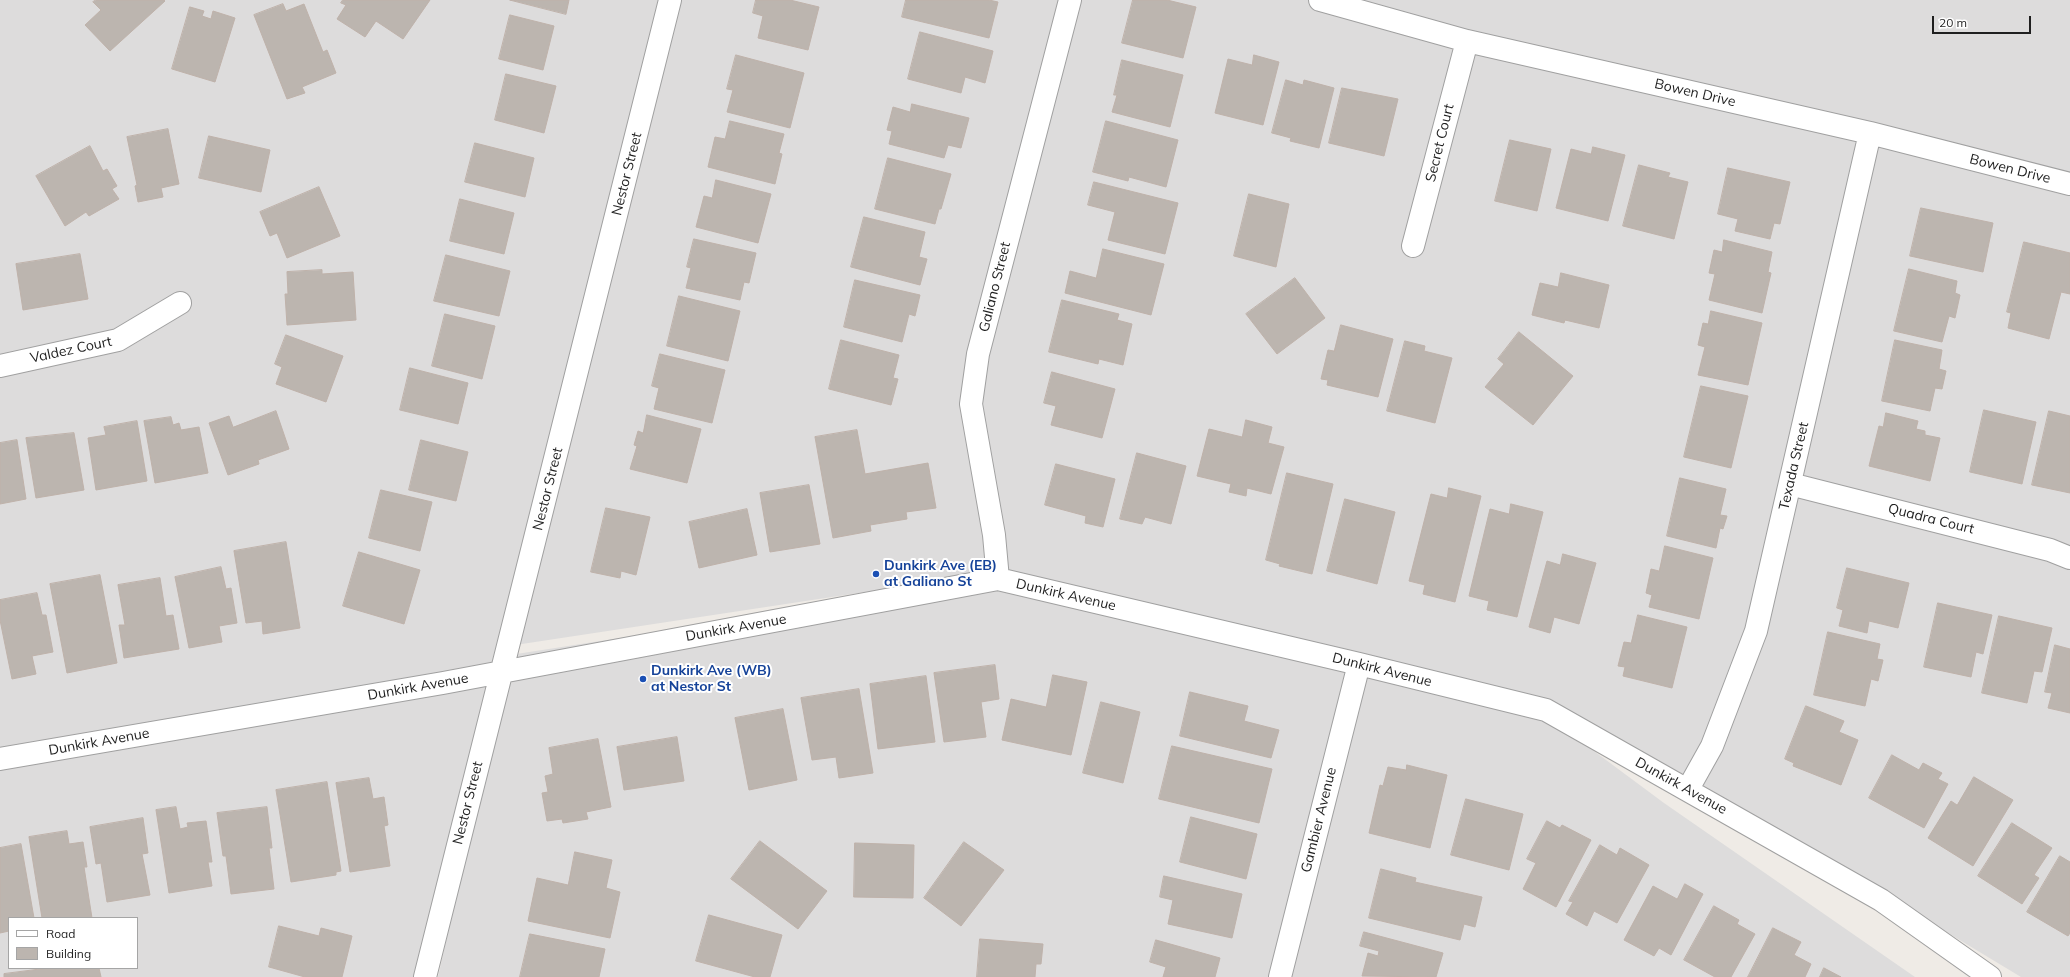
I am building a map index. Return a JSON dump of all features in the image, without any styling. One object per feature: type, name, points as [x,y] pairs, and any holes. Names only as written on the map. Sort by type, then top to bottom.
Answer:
[{"type":"street","name":"Nestor Street","points":[[425,977],[670,0]]},
{"type":"street","name":"Galiano Street","points":[[998,580],[994,535],[972,404],[974,380],[980,346],[1070,0]]},
{"type":"street","name":"Bowen Drive","points":[[1320,0],[1467,41],[1870,133],[2070,184]]},
{"type":"street","name":"Secret Court","points":[[1413,246],[1467,41]]},
{"type":"street","name":"Texada Street","points":[[1688,789],[1712,746],[1756,631],[1870,133]]},
{"type":"street","name":"Valdez Court","points":[[0,366],[118,340],[180,303]]},
{"type":"street","name":"Quadra Court","points":[[1790,484],[2050,550],[2070,558]]},
{"type":"street","name":"Dunkirk Avenue","points":[[0,759],[501,673],[998,580],[1359,664],[1546,710],[1688,789],[1881,900],[1990,977]]},
{"type":"street","name":"Gambier Avenue","points":[[1280,977],[1359,664]]},
{"type":"shaded area","points":[[0,0],[2070,0],[2070,977],[2021,977],[1696,781],[1552,704],[997,572],[502,647],[420,977],[0,977]]},
{"type":"shaded area","points":[[987,581],[1544,714],[1664,803],[1915,977],[438,977],[510,655]]},
{"type":"building","points":[[96,0],[165,1],[110,51],[85,25],[101,10],[93,2]]},
{"type":"building","points":[[343,0],[430,0],[403,39],[376,21],[365,37],[337,19],[346,5],[341,3]]},
{"type":"building","points":[[510,0],[569,0],[566,14]]},
{"type":"building","points":[[756,0],[790,0],[819,7],[808,50],[758,38],[763,16],[753,13]]},
{"type":"building","points":[[906,0],[989,0],[998,2],[989,38],[902,17]]},
{"type":"building","points":[[1133,0],[1167,0],[1196,7],[1183,58],[1122,43]]},
{"type":"building","points":[[283,4],[286,11],[304,4],[323,52],[327,50],[336,73],[302,87],[305,93],[287,99],[254,15]]},
{"type":"building","points":[[190,7],[204,11],[202,16],[211,19],[213,11],[235,18],[215,82],[172,69]]},
{"type":"building","points":[[510,15],[554,26],[543,70],[499,59]]},
{"type":"building","points":[[920,32],[993,51],[985,83],[965,77],[961,93],[908,79]]},
{"type":"building","points":[[736,55],[804,73],[790,128],[727,112],[733,90],[727,89]]},
{"type":"building","points":[[1254,55],[1279,62],[1263,125],[1215,113],[1228,59],[1252,65]]},
{"type":"building","points":[[1122,60],[1183,75],[1170,127],[1112,112],[1117,95],[1114,95]]},
{"type":"building","points":[[506,74],[556,86],[544,133],[495,120]]},
{"type":"building","points":[[1286,80],[1303,85],[1304,80],[1334,88],[1319,148],[1290,141],[1291,138],[1272,133]]},
{"type":"building","points":[[1342,88],[1398,99],[1384,156],[1329,143]]},
{"type":"building","points":[[912,104],[969,118],[961,148],[948,145],[944,158],[889,144],[892,131],[887,130],[893,107],[910,112]]},
{"type":"building","points":[[730,121],[784,134],[779,153],[782,154],[775,184],[708,167],[715,137],[725,139]]},
{"type":"building","points":[[1106,121],[1178,140],[1166,187],[1129,177],[1128,181],[1093,172]]},
{"type":"building","points":[[168,129],[179,184],[161,188],[163,197],[138,202],[135,186],[137,185],[127,137]]},
{"type":"building","points":[[209,136],[270,150],[261,192],[199,178]]},
{"type":"building","points":[[1510,140],[1551,149],[1537,211],[1495,201]]},
{"type":"building","points":[[475,143],[534,158],[525,197],[465,182]]},
{"type":"building","points":[[90,146],[103,171],[107,169],[117,186],[112,189],[119,199],[89,216],[86,212],[65,226],[36,176]]},
{"type":"building","points":[[1593,147],[1625,155],[1608,221],[1556,208],[1571,149],[1591,154]]},
{"type":"building","points":[[888,158],[951,174],[935,224],[875,209]]},
{"type":"building","points":[[1639,165],[1670,173],[1668,177],[1688,182],[1674,239],[1623,226]]},
{"type":"building","points":[[1728,168],[1790,182],[1780,224],[1774,223],[1770,239],[1735,231],[1738,219],[1718,214]]},
{"type":"building","points":[[716,180],[771,194],[758,243],[696,227],[704,196],[712,198]]},
{"type":"building","points":[[1094,182],[1178,203],[1165,254],[1108,240],[1115,212],[1088,205]]},
{"type":"building","points":[[319,187],[340,236],[287,258],[277,233],[270,236],[260,212]]},
{"type":"building","points":[[1249,194],[1289,204],[1276,267],[1234,256]]},
{"type":"building","points":[[460,199],[514,213],[504,254],[450,241]]},
{"type":"building","points":[[1921,208],[1993,223],[1983,272],[1910,256]]},
{"type":"building","points":[[864,217],[925,232],[919,257],[927,259],[920,285],[851,267]]},
{"type":"building","points":[[694,239],[756,253],[749,283],[744,282],[740,300],[686,288],[691,268],[687,267]]},
{"type":"building","points":[[1724,240],[1772,252],[1768,272],[1771,273],[1762,313],[1709,300],[1715,274],[1709,273],[1714,250],[1722,252]]},
{"type":"building","points":[[2024,242],[2070,253],[2070,294],[2061,292],[2049,339],[2008,328],[2011,313],[2007,312]]},
{"type":"building","points":[[1103,249],[1164,264],[1151,315],[1065,293],[1070,271],[1096,278]]},
{"type":"building","points":[[80,254],[88,299],[23,310],[16,264]]},
{"type":"building","points":[[446,255],[510,271],[499,316],[434,301]]},
{"type":"building","points":[[1909,269],[1957,281],[1955,293],[1960,295],[1955,318],[1949,316],[1942,342],[1894,331]]},
{"type":"building","points":[[322,270],[322,274],[353,272],[356,320],[287,325],[285,294],[288,294],[287,272]]},
{"type":"building","points":[[1561,273],[1609,285],[1599,328],[1565,320],[1564,323],[1532,315],[1540,283],[1558,287]]},
{"type":"building","points":[[1295,278],[1325,318],[1277,354],[1246,314]]},
{"type":"building","points":[[855,280],[920,295],[915,316],[909,314],[902,342],[844,327]]},
{"type":"building","points":[[679,296],[740,311],[728,361],[667,346]]},
{"type":"building","points":[[1062,300],[1119,314],[1117,320],[1132,324],[1123,365],[1099,359],[1098,364],[1049,352]]},
{"type":"building","points":[[1711,311],[1762,323],[1748,385],[1698,375],[1705,347],[1698,345],[1703,323],[1708,324]]},
{"type":"building","points":[[445,314],[495,326],[482,379],[432,366]]},
{"type":"building","points":[[1341,325],[1393,339],[1378,397],[1327,385],[1328,380],[1321,379],[1328,350],[1334,351]]},
{"type":"building","points":[[1519,332],[1573,376],[1533,425],[1485,387],[1504,364],[1498,359]]},
{"type":"building","points":[[286,335],[343,356],[326,402],[276,384],[282,367],[275,364]]},
{"type":"building","points":[[841,340],[899,355],[893,378],[898,379],[891,405],[829,389]]},
{"type":"building","points":[[1895,340],[1942,350],[1939,369],[1946,371],[1942,389],[1935,388],[1930,411],[1882,401]]},
{"type":"building","points":[[1405,341],[1425,346],[1424,351],[1452,358],[1435,423],[1387,411]]},
{"type":"building","points":[[660,354],[725,370],[712,423],[654,409],[659,388],[652,386]]},
{"type":"building","points":[[410,368],[468,383],[458,424],[400,410]]},
{"type":"building","points":[[1052,372],[1115,389],[1102,438],[1051,425],[1056,406],[1044,403]]},
{"type":"building","points":[[1701,386],[1748,396],[1731,468],[1684,457]]},
{"type":"building","points":[[1984,410],[2036,422],[2022,484],[1970,472]]},
{"type":"building","points":[[276,411],[289,449],[258,460],[259,464],[228,475],[209,423],[229,416],[233,427]]},
{"type":"building","points":[[2049,411],[2070,416],[2070,493],[2032,485]]},
{"type":"building","points":[[1886,413],[1918,421],[1916,429],[1925,431],[1925,435],[1940,438],[1930,481],[1869,466],[1879,426],[1883,427]]},
{"type":"building","points":[[647,415],[701,429],[687,483],[630,469],[637,446],[634,445],[638,431],[643,433]]},
{"type":"building","points":[[171,417],[173,425],[179,423],[181,430],[199,427],[208,473],[155,483],[144,421]]},
{"type":"building","points":[[1246,420],[1272,427],[1268,443],[1284,447],[1271,494],[1247,488],[1246,496],[1229,492],[1231,484],[1197,476],[1209,429],[1242,437]]},
{"type":"building","points":[[137,421],[147,481],[96,490],[88,438],[106,435],[104,427]]},
{"type":"building","points":[[857,430],[865,474],[928,463],[936,508],[906,512],[907,519],[870,525],[871,531],[833,538],[815,437]]},
{"type":"building","points":[[74,433],[84,490],[36,498],[26,438]]},
{"type":"building","points":[[17,440],[26,499],[0,504],[0,443]]},
{"type":"building","points":[[421,440],[468,452],[456,501],[409,490]]},
{"type":"building","points":[[1137,453],[1186,466],[1171,524],[1145,517],[1142,524],[1120,519]]},
{"type":"building","points":[[1056,464],[1115,479],[1103,527],[1085,523],[1086,516],[1045,505]]},
{"type":"building","points":[[1287,473],[1333,484],[1312,574],[1279,566],[1280,564],[1266,560]]},
{"type":"building","points":[[1680,478],[1726,489],[1720,515],[1727,516],[1723,529],[1720,528],[1716,548],[1667,536]]},
{"type":"building","points":[[809,485],[820,544],[770,552],[760,493]]},
{"type":"building","points":[[1449,488],[1481,496],[1455,602],[1423,594],[1425,585],[1409,581],[1431,494],[1447,498]]},
{"type":"building","points":[[381,490],[432,502],[420,551],[369,538]]},
{"type":"building","points":[[1345,499],[1395,512],[1377,584],[1327,571]]},
{"type":"building","points":[[1511,504],[1543,512],[1517,617],[1487,610],[1489,601],[1469,596],[1490,509],[1509,514]]},
{"type":"building","points":[[606,508],[650,517],[636,575],[621,571],[620,578],[591,572]]},
{"type":"building","points":[[747,509],[757,555],[699,568],[689,522]]},
{"type":"building","points":[[286,542],[300,628],[263,634],[262,621],[246,623],[234,551]]},
{"type":"building","points":[[1665,546],[1713,558],[1699,619],[1649,607],[1652,595],[1646,593],[1651,569],[1659,571]]},
{"type":"building","points":[[359,552],[420,570],[404,624],[343,606]]},
{"type":"building","points":[[1563,554],[1596,563],[1579,624],[1554,617],[1550,633],[1529,627],[1547,561],[1560,565]]},
{"type":"building","points":[[221,567],[226,589],[231,588],[237,623],[219,626],[222,642],[189,648],[175,577]]},
{"type":"building","points":[[1847,568],[1909,583],[1898,628],[1869,621],[1867,633],[1839,626],[1843,610],[1837,608]]},
{"type":"building","points":[[100,575],[117,663],[67,673],[50,584]]},
{"type":"building","points":[[160,578],[166,616],[173,615],[179,649],[124,658],[119,625],[125,625],[118,585]]},
{"type":"building","points":[[37,593],[42,615],[46,615],[53,652],[32,656],[36,674],[12,679],[0,620],[0,600]]},
{"type":"building","points":[[1938,603],[1992,615],[1983,654],[1976,652],[1971,677],[1924,667]]},
{"type":"building","points":[[1638,615],[1687,627],[1672,688],[1623,676],[1625,667],[1618,666],[1624,642],[1631,643]]},
{"type":"building","points":[[1999,616],[2052,628],[2042,672],[2034,671],[2027,703],[1982,693]]},
{"type":"building","points":[[1828,632],[1880,644],[1877,659],[1883,660],[1878,681],[1871,679],[1865,706],[1814,695]]},
{"type":"building","points":[[2055,645],[2070,649],[2070,713],[2048,708],[2052,693],[2045,692]]},
{"type":"building","points":[[995,665],[999,699],[981,702],[986,737],[944,742],[934,673]]},
{"type":"building","points":[[1053,675],[1087,682],[1071,755],[1002,740],[1011,699],[1046,707]]},
{"type":"building","points":[[926,676],[935,742],[878,749],[870,684]]},
{"type":"building","points":[[859,689],[873,773],[839,778],[836,757],[812,760],[801,698]]},
{"type":"building","points":[[1190,692],[1248,706],[1244,721],[1279,730],[1271,758],[1180,736]]},
{"type":"building","points":[[1101,702],[1140,712],[1123,783],[1083,773]]},
{"type":"building","points":[[1806,706],[1844,721],[1839,732],[1858,740],[1841,785],[1793,766],[1794,763],[1785,759]]},
{"type":"building","points":[[783,709],[797,780],[749,790],[735,718]]},
{"type":"building","points":[[677,737],[684,781],[624,790],[617,747]]},
{"type":"building","points":[[598,739],[611,807],[586,812],[588,819],[563,823],[562,819],[547,821],[542,793],[548,792],[545,776],[553,774],[549,748]]},
{"type":"building","points":[[1172,746],[1272,769],[1259,823],[1159,799]]},
{"type":"building","points":[[1892,755],[1919,770],[1923,763],[1942,773],[1938,779],[1948,784],[1924,828],[1869,798]]},
{"type":"building","points":[[1407,765],[1447,775],[1430,848],[1369,833],[1380,785],[1383,786],[1388,767],[1406,770]]},
{"type":"building","points":[[1974,777],[2013,800],[1973,866],[1928,838],[1951,801],[1957,805]]},
{"type":"building","points":[[369,778],[373,799],[384,797],[388,825],[384,826],[390,866],[350,872],[336,783]]},
{"type":"building","points":[[327,782],[341,871],[336,872],[336,875],[291,882],[276,790]]},
{"type":"building","points":[[1466,799],[1523,814],[1509,870],[1451,855]]},
{"type":"building","points":[[176,807],[180,829],[188,827],[187,823],[206,821],[212,862],[208,862],[212,886],[169,893],[156,810]]},
{"type":"building","points":[[267,807],[272,848],[269,848],[274,889],[231,894],[226,856],[223,856],[217,813]]},
{"type":"building","points":[[1191,817],[1257,834],[1246,879],[1180,862]]},
{"type":"building","points":[[143,818],[148,853],[142,854],[150,895],[107,902],[101,863],[96,864],[90,827]]},
{"type":"building","points":[[1547,821],[1560,828],[1562,825],[1591,840],[1556,907],[1523,889],[1536,863],[1527,859]]},
{"type":"building","points":[[2012,823],[2052,848],[2034,875],[2039,878],[2022,904],[1978,876]]},
{"type":"building","points":[[67,831],[69,844],[83,842],[87,867],[84,867],[92,917],[42,917],[29,837]]},
{"type":"building","points":[[760,841],[827,891],[798,929],[731,879]]},
{"type":"building","points":[[964,842],[1004,870],[961,926],[924,898]]},
{"type":"building","points":[[855,843],[914,845],[913,898],[854,897]]},
{"type":"building","points":[[21,844],[34,917],[8,917],[8,931],[0,933],[0,848]]},
{"type":"building","points":[[1600,845],[1617,855],[1620,848],[1649,865],[1617,923],[1594,911],[1587,926],[1566,914],[1573,902],[1569,901]]},
{"type":"building","points":[[575,852],[612,860],[606,888],[620,892],[610,938],[528,921],[537,878],[568,885]]},
{"type":"building","points":[[2060,856],[2070,862],[2070,933],[2068,936],[2027,912]]},
{"type":"building","points":[[1381,869],[1416,878],[1415,882],[1482,897],[1475,927],[1464,924],[1460,940],[1369,918]]},
{"type":"building","points":[[1164,876],[1242,894],[1232,938],[1168,924],[1173,900],[1160,897]]},
{"type":"building","points":[[1685,884],[1703,894],[1671,955],[1659,948],[1654,956],[1624,940],[1653,886],[1677,899]]},
{"type":"building","points":[[1714,906],[1739,920],[1737,924],[1755,934],[1731,977],[1715,977],[1684,960]]},
{"type":"building","points":[[709,915],[782,935],[770,977],[755,977],[696,961]]},
{"type":"building","points":[[279,926],[319,936],[321,928],[352,936],[342,977],[305,977],[269,967]]},
{"type":"building","points":[[1773,928],[1801,942],[1794,955],[1811,964],[1805,977],[1748,977]]},
{"type":"building","points":[[1364,932],[1443,953],[1436,977],[1362,976],[1368,953],[1378,956],[1379,951],[1360,946]]},
{"type":"building","points":[[530,934],[605,949],[599,977],[520,977]]},
{"type":"building","points":[[980,939],[1043,944],[1041,964],[1036,964],[1035,977],[977,977]]},
{"type":"building","points":[[1156,940],[1220,958],[1215,977],[1163,977],[1166,967],[1150,962]]},
{"type":"building","points":[[1824,968],[1841,977],[1820,977]]},
{"type":"building","points":[[41,969],[99,969],[101,977],[4,977],[4,974]]},
{"type":"place","name":"Dunkirk Ave (EB) at Galiano St","points":[[876,574]]},
{"type":"place","name":"Dunkirk Ave (WB) at Nestor St","points":[[643,679]]}]
